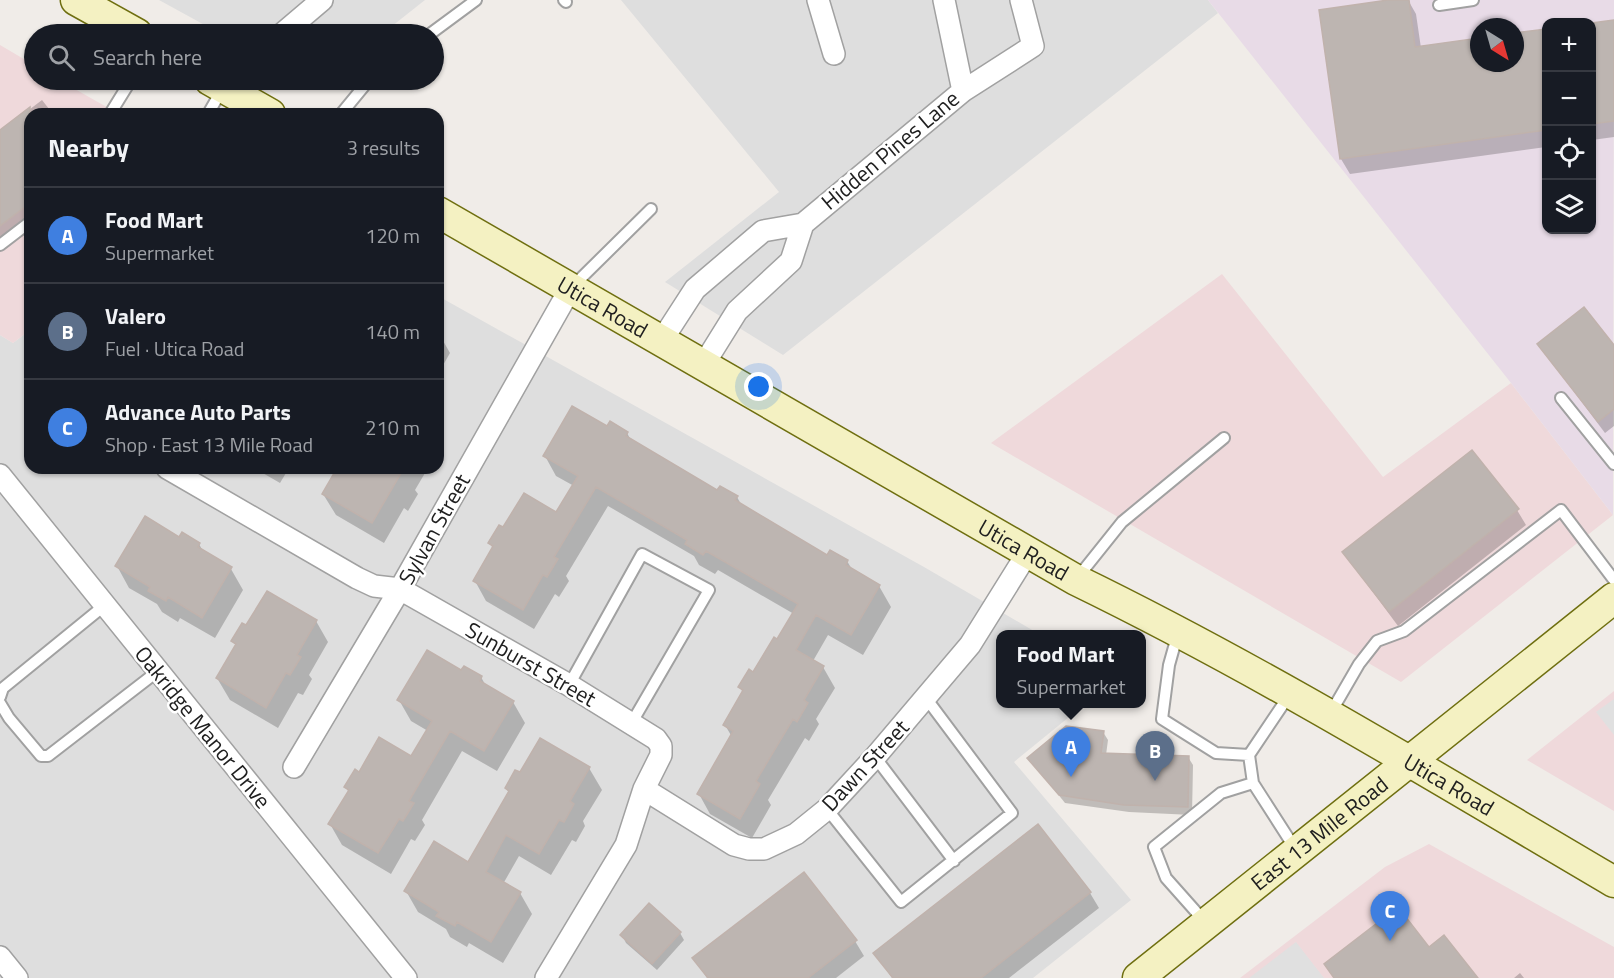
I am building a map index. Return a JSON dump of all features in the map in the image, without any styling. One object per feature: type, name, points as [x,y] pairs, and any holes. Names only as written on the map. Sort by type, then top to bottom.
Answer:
[{"type":"main road","points":[[76,0],[119,24]]},
{"type":"main road","points":[[237,90],[262,108]]},
{"type":"main road","name":"Utica Road","points":[[444,216],[1076,580],[1178,630],[1614,882]]},
{"type":"main road","name":"East 13 Mile Road","points":[[1138,978],[1614,598]]},
{"type":"street","points":[[294,24],[322,0]]},
{"type":"street","points":[[818,0],[834,54]]},
{"type":"street","name":"Hidden Pines Lane","points":[[662,340],[695,288],[763,231],[803,224],[963,91],[944,0]]},
{"type":"street","points":[[963,91],[1033,46],[1021,0]]},
{"type":"street","name":"Hidden Pines Lane","points":[[704,364],[737,311],[791,261],[803,224]]},
{"type":"street","name":"Sylvan Street","points":[[294,767],[400,590],[570,289]]},
{"type":"street","name":"Sunburst Street","points":[[177,474],[357,578],[374,586],[400,590],[569,685],[656,740],[661,746],[661,755],[644,789],[626,844],[546,978]]},
{"type":"street","name":"Oakridge Manor Drive","points":[[0,475],[406,978]]},
{"type":"street","name":"Dawn Street","points":[[644,789],[734,844],[749,849],[765,849],[796,834],[827,809],[875,757],[970,645],[1028,552]]},
{"type":"street","points":[[0,957],[17,978]]},
{"type":"lane","points":[[444,24],[476,0]]},
{"type":"lane","points":[[1439,5],[1473,0]]},
{"type":"lane","points":[[114,108],[125,90]]},
{"type":"lane","points":[[213,108],[228,90]]},
{"type":"lane","points":[[346,108],[361,90]]},
{"type":"lane","points":[[570,289],[625,232],[651,209]]},
{"type":"lane","points":[[0,245],[24,227]]},
{"type":"lane","points":[[1561,398],[1614,464]]},
{"type":"lane","points":[[1076,580],[1122,522],[1224,438]]},
{"type":"lane","points":[[1329,716],[1359,664],[1377,641],[1404,631],[1561,510],[1614,580]]},
{"type":"lane","points":[[569,685],[642,554],[709,590],[630,724]]},
{"type":"lane","points":[[0,697],[3,688],[105,605]]},
{"type":"lane","points":[[1178,630],[1169,665],[1162,719],[1216,753],[1249,755]]},
{"type":"lane","points":[[0,702],[9,718],[41,756],[48,756],[158,671]]},
{"type":"lane","points":[[1290,694],[1249,755],[1253,783],[1298,852]]},
{"type":"lane","points":[[827,809],[901,902],[1012,813],[926,698]]},
{"type":"lane","points":[[875,757],[954,861]]},
{"type":"lane","points":[[1207,924],[1166,878],[1154,847],[1221,793],[1253,783]]},
{"type":"shaded area","points":[[159,0],[425,0],[395,24],[203,24]]},
{"type":"shaded area","points":[[621,0],[1208,0],[1218,13],[783,355],[665,282],[779,192]]},
{"type":"shaded area","points":[[1208,0],[1614,0],[1613,515],[1511,383]]},
{"type":"shaded area","points":[[0,45],[24,59],[24,90],[77,90],[108,108],[24,108],[24,335],[13,343],[0,335]]},
{"type":"shaded area","points":[[1222,274],[1383,477],[1511,383],[1613,515],[1401,682],[991,443]]},
{"type":"shaded area","points":[[444,299],[924,567],[1032,630],[996,630],[996,708],[1080,708],[1014,762],[1131,900],[1033,978],[0,978],[0,335],[13,343],[24,335],[24,474],[444,474]]},
{"type":"shaded area","points":[[1614,691],[1614,811],[1527,760]]},
{"type":"shaded area","points":[[1614,699],[1614,735],[1596,712]]},
{"type":"shaded area","points":[[1429,844],[1614,947],[1614,978],[1240,978],[1385,867]]},
{"type":"shaded area","points":[[1296,942],[1324,978],[1249,978]]},
{"type":"building","points":[[1388,0],[1409,0],[1415,47],[1470,39],[1470,72],[1524,72],[1524,32],[1542,30],[1542,131],[1340,159],[1319,10]]},
{"type":"building","points":[[1614,20],[1614,121],[1596,123],[1596,72],[1596,22]]},
{"type":"building","points":[[24,112],[24,208],[0,226],[0,130]]},
{"type":"building","points":[[1584,307],[1614,345],[1614,409],[1598,422],[1537,344]]},
{"type":"building","points":[[572,406],[607,426],[610,421],[628,432],[626,436],[717,490],[720,486],[738,496],[735,500],[827,555],[830,550],[848,560],[846,565],[880,585],[851,635],[816,615],[796,650],[824,666],[804,700],[808,703],[797,722],[793,719],[756,781],[760,784],[740,819],[697,794],[733,731],[723,725],[743,690],[738,687],[749,669],[753,672],[774,637],[777,639],[798,604],[706,551],[703,555],[685,544],[687,540],[596,487],[554,557],[558,559],[547,577],[543,575],[523,610],[473,581],[493,546],[488,543],[499,525],[503,527],[524,493],[556,512],[578,476],[543,456]]},
{"type":"building","points":[[1472,450],[1519,509],[1389,612],[1342,552]]},
{"type":"building","points":[[334,474],[401,474],[372,523],[322,494]]},
{"type":"building","points":[[145,516],[179,537],[182,532],[200,543],[198,547],[232,567],[202,618],[168,597],[166,601],[148,591],[150,587],[115,566]]},
{"type":"building","points":[[267,591],[317,620],[297,655],[301,657],[290,675],[286,673],[266,708],[216,678],[236,644],[231,641],[242,623],[246,625]]},
{"type":"building","points":[[427,650],[461,670],[464,666],[482,676],[480,681],[514,701],[484,751],[450,731],[409,801],[414,803],[403,821],[399,819],[378,853],[328,824],[349,790],[344,787],[355,769],[359,772],[379,737],[411,756],[432,721],[397,700]]},
{"type":"building","points":[[1066,726],[1104,731],[1101,753],[1189,756],[1188,807],[1124,805],[1059,795],[1027,758]]},
{"type":"building","points":[[540,738],[590,767],[570,801],[574,804],[564,822],[559,820],[539,854],[506,835],[486,872],[521,892],[491,942],[457,922],[455,926],[436,916],[439,912],[404,891],[434,841],[468,862],[509,791],[505,788],[515,770],[520,772]]},
{"type":"building","points":[[1038,824],[1091,892],[981,978],[893,978],[873,953]]},
{"type":"building","points":[[804,872],[857,940],[808,978],[708,978],[692,958]]},
{"type":"building","points":[[649,903],[681,932],[652,964],[620,935]]},
{"type":"building","points":[[1398,907],[1429,947],[1444,935],[1478,978],[1334,978],[1324,964]]},
{"type":"place","name":"Food Mart","points":[[1071,777]]},
{"type":"place","name":"Valero","points":[[1155,781]]},
{"type":"place","name":"Advance Auto Parts","points":[[1390,941]]}]
